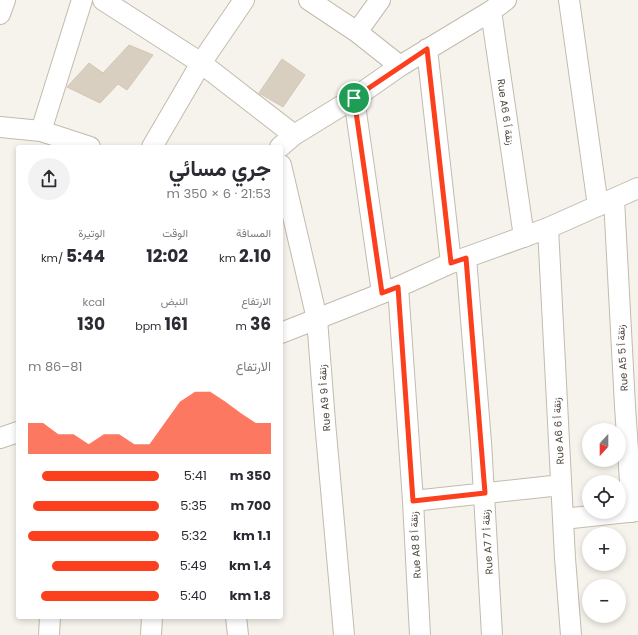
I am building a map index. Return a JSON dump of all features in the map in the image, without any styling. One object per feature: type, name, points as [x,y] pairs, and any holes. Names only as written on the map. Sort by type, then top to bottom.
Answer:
[{"type":"street","points":[[0,14],[5,0]]},
{"type":"street","points":[[41,131],[82,0]]},
{"type":"street","points":[[103,0],[201,63],[287,141],[354,98],[400,66],[498,5]]},
{"type":"street","points":[[153,145],[201,63],[244,0]]},
{"type":"street","points":[[309,0],[357,32],[400,66]]},
{"type":"street","points":[[357,32],[380,0]]},
{"type":"street","name":"Rue A5 زنقة أ 5","points":[[569,0],[606,203],[635,511]]},
{"type":"street","name":"Rue A6 زنقة أ 6","points":[[498,5],[524,237]]},
{"type":"street","name":"Rue A7 زنقة أ 7","points":[[427,49],[459,260],[485,493],[492,635]]},
{"type":"street","name":"Rue A8 زنقة أ 8","points":[[354,98],[390,290],[413,501],[420,635]]},
{"type":"street","points":[[0,127],[41,131],[81,145]]},
{"type":"street","name":"Rue A9 زنقة أ 9","points":[[283,174],[317,319],[344,635]]},
{"type":"street","points":[[283,332],[390,290],[459,260],[548,228],[638,188]]},
{"type":"street","name":"Rue A6 زنقة أ 6","points":[[548,228],[561,485],[571,635]]},
{"type":"street","points":[[0,438],[16,433]]},
{"type":"street","points":[[413,501],[561,485]]},
{"type":"street","points":[[563,519],[635,511]]},
{"type":"street","points":[[49,635],[50,619]]},
{"type":"street","points":[[151,635],[152,619]]},
{"type":"street","points":[[236,619],[238,635]]},
{"type":"building","points":[[129,45],[153,55],[127,90],[118,84],[100,103],[67,87],[89,63],[103,73]]},
{"type":"building","points":[[282,59],[305,75],[283,107],[259,93]]},
{"type":"route","points":[[427,49],[451,263],[466,258],[485,493],[413,501],[398,287],[382,293],[354,98],[427,49]]}]
